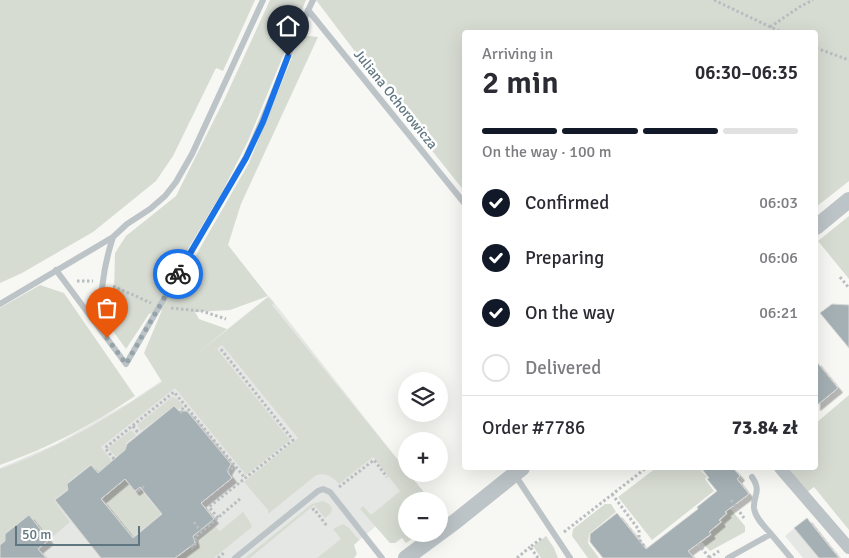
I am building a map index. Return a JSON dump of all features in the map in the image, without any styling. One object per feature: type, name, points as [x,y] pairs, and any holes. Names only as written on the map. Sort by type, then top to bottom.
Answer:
[{"type":"street","points":[[818,225],[849,200]]},
{"type":"street","points":[[782,470],[849,548]]},
{"type":"street","points":[[406,558],[456,522],[518,471]]},
{"type":"lane","points":[[0,304],[113,237],[127,224],[165,196],[176,182],[192,154],[263,0]]},
{"type":"lane","points":[[56,270],[126,364],[246,158],[263,122],[288,56],[313,0]]},
{"type":"lane","name":"Juliana Ochorowicza","points":[[308,10],[462,200]]},
{"type":"lane","points":[[100,329],[102,281],[113,237]]},
{"type":"lane","points":[[518,471],[570,558]]},
{"type":"lane","points":[[752,478],[756,484],[757,496],[754,507],[757,517],[792,558]]},
{"type":"lane","points":[[235,558],[318,491],[323,489],[330,492],[382,558]]},
{"type":"lane","points":[[728,558],[771,534]]},
{"type":"path","points":[[714,0],[776,30]]},
{"type":"path","points":[[770,27],[800,6],[814,0]]},
{"type":"path","points":[[818,49],[849,60]]},
{"type":"path","points":[[840,277],[849,288]]},
{"type":"path","points":[[64,281],[102,281],[159,306],[202,311],[226,319]]},
{"type":"path","points":[[218,518],[209,508],[293,440],[220,348]]},
{"type":"path","points":[[114,460],[105,448],[174,392],[245,478]]},
{"type":"path","points":[[182,413],[180,411],[186,406]]},
{"type":"path","points":[[132,426],[139,434]]},
{"type":"path","points":[[339,488],[374,460],[387,477]]},
{"type":"path","points":[[228,469],[229,471],[235,466]]},
{"type":"path","points":[[564,532],[643,470]]},
{"type":"path","points":[[138,489],[146,485]]},
{"type":"path","points":[[612,494],[639,530],[639,539],[644,546]]},
{"type":"path","points":[[191,545],[193,547],[195,544],[195,537],[240,499]]},
{"type":"path","points":[[731,500],[749,523]]},
{"type":"path","points":[[306,515],[314,509],[327,526]]},
{"type":"path","points":[[194,522],[201,532]]},
{"type":"path","points":[[517,558],[552,529]]},
{"type":"path","points":[[698,544],[709,557]]},
{"type":"path","points":[[530,547],[538,558]]},
{"type":"shaded area","points":[[0,0],[255,0],[223,71],[216,68],[173,156],[156,181],[93,232],[22,273],[0,283]]},
{"type":"shaded area","points":[[270,0],[306,0],[248,141],[221,194],[167,284],[184,276],[249,163],[301,35],[318,37],[241,204],[228,245],[268,296],[230,310],[195,312],[199,319],[227,329],[191,359],[268,297],[274,303],[272,305],[398,460],[398,482],[416,482],[424,492],[399,492],[400,491],[373,457],[339,484],[334,479],[322,474],[315,476],[268,514],[268,510],[244,482],[298,438],[222,345],[217,349],[290,440],[246,475],[175,388],[101,447],[137,494],[142,491],[161,514],[133,537],[106,507],[108,504],[103,498],[112,490],[91,464],[68,482],[68,489],[54,500],[70,522],[49,540],[29,515],[5,533],[6,540],[0,544],[0,469],[64,441],[162,382],[144,353],[162,310],[149,314],[126,349],[113,331],[115,253],[126,236],[176,196],[225,98]]},
{"type":"shaded area","points":[[316,0],[849,0],[849,181],[818,205],[818,30],[462,30],[462,188],[397,107]]},
{"type":"shaded area","points":[[849,216],[849,279],[818,241]]},
{"type":"shaded area","points":[[40,285],[64,293],[135,396],[103,417],[70,435],[0,465],[0,308]]},
{"type":"shaded area","points":[[269,296],[398,460],[398,482],[416,482],[424,492],[398,492],[398,508],[338,558],[0,558],[0,468],[56,444],[130,402],[167,377]]},
{"type":"shaded area","points":[[849,395],[849,530],[814,487],[806,493],[787,470],[818,470],[818,421]]},
{"type":"shaded area","points":[[172,397],[176,398],[183,406],[178,410],[174,406],[141,431],[137,425]]},
{"type":"shaded area","points":[[130,431],[136,435],[126,443],[126,449],[116,457],[108,448]]},
{"type":"shaded area","points":[[653,470],[701,470],[707,477],[705,479],[714,491],[652,540],[618,497]]},
{"type":"shaded area","points":[[398,493],[398,541],[390,543],[360,509],[363,506],[371,515]]},
{"type":"shaded area","points":[[323,501],[332,508],[331,513],[325,518],[314,505],[250,558],[245,558],[312,504]]},
{"type":"shaded area","points":[[605,504],[611,504],[616,512],[589,534],[588,543],[599,558],[588,558],[572,536],[573,529]]},
{"type":"shaded area","points":[[728,506],[745,526],[745,532],[710,551],[702,542],[712,535],[710,532],[723,522],[721,520],[728,514],[724,508]]},
{"type":"shaded area","points":[[243,512],[252,527],[214,558],[177,558],[190,548],[192,550],[197,545],[198,539],[215,526],[220,531]]},
{"type":"shaded area","points":[[807,518],[839,558],[803,558],[785,536]]},
{"type":"shaded area","points":[[343,524],[359,540],[354,545],[357,554],[354,558],[317,558],[341,539],[333,529]]},
{"type":"shaded area","points":[[546,536],[558,558],[541,558],[533,546]]},
{"type":"building","points":[[832,304],[849,305],[849,348],[820,313]]},
{"type":"building","points":[[818,363],[838,388],[818,404]]},
{"type":"building","points":[[174,406],[179,411],[187,411],[231,464],[227,471],[232,478],[201,503],[214,519],[193,536],[195,543],[175,558],[101,558],[55,500],[68,490],[67,484],[91,465],[98,473],[125,450],[127,444]],"holes":[[[125,479],[135,491],[140,487],[162,514],[133,538],[101,499]]]},
{"type":"building","points":[[703,470],[735,470],[740,476],[737,479],[749,494],[725,512],[727,513],[719,520],[721,522],[709,532],[711,534],[688,551],[694,558],[603,558],[590,542],[590,534],[617,513],[646,549],[698,509],[697,507],[717,491],[707,479],[709,478]]},
{"type":"building","points":[[29,515],[49,540],[38,549],[46,558],[0,558],[0,545],[5,541],[5,534]]},
{"type":"building","points":[[807,518],[839,558],[819,558],[794,528]]},
{"type":"way so far","points":[[107,338],[126,364],[178,274]]},
{"type":"route","points":[[178,274],[246,158],[263,122],[288,56]]}]
